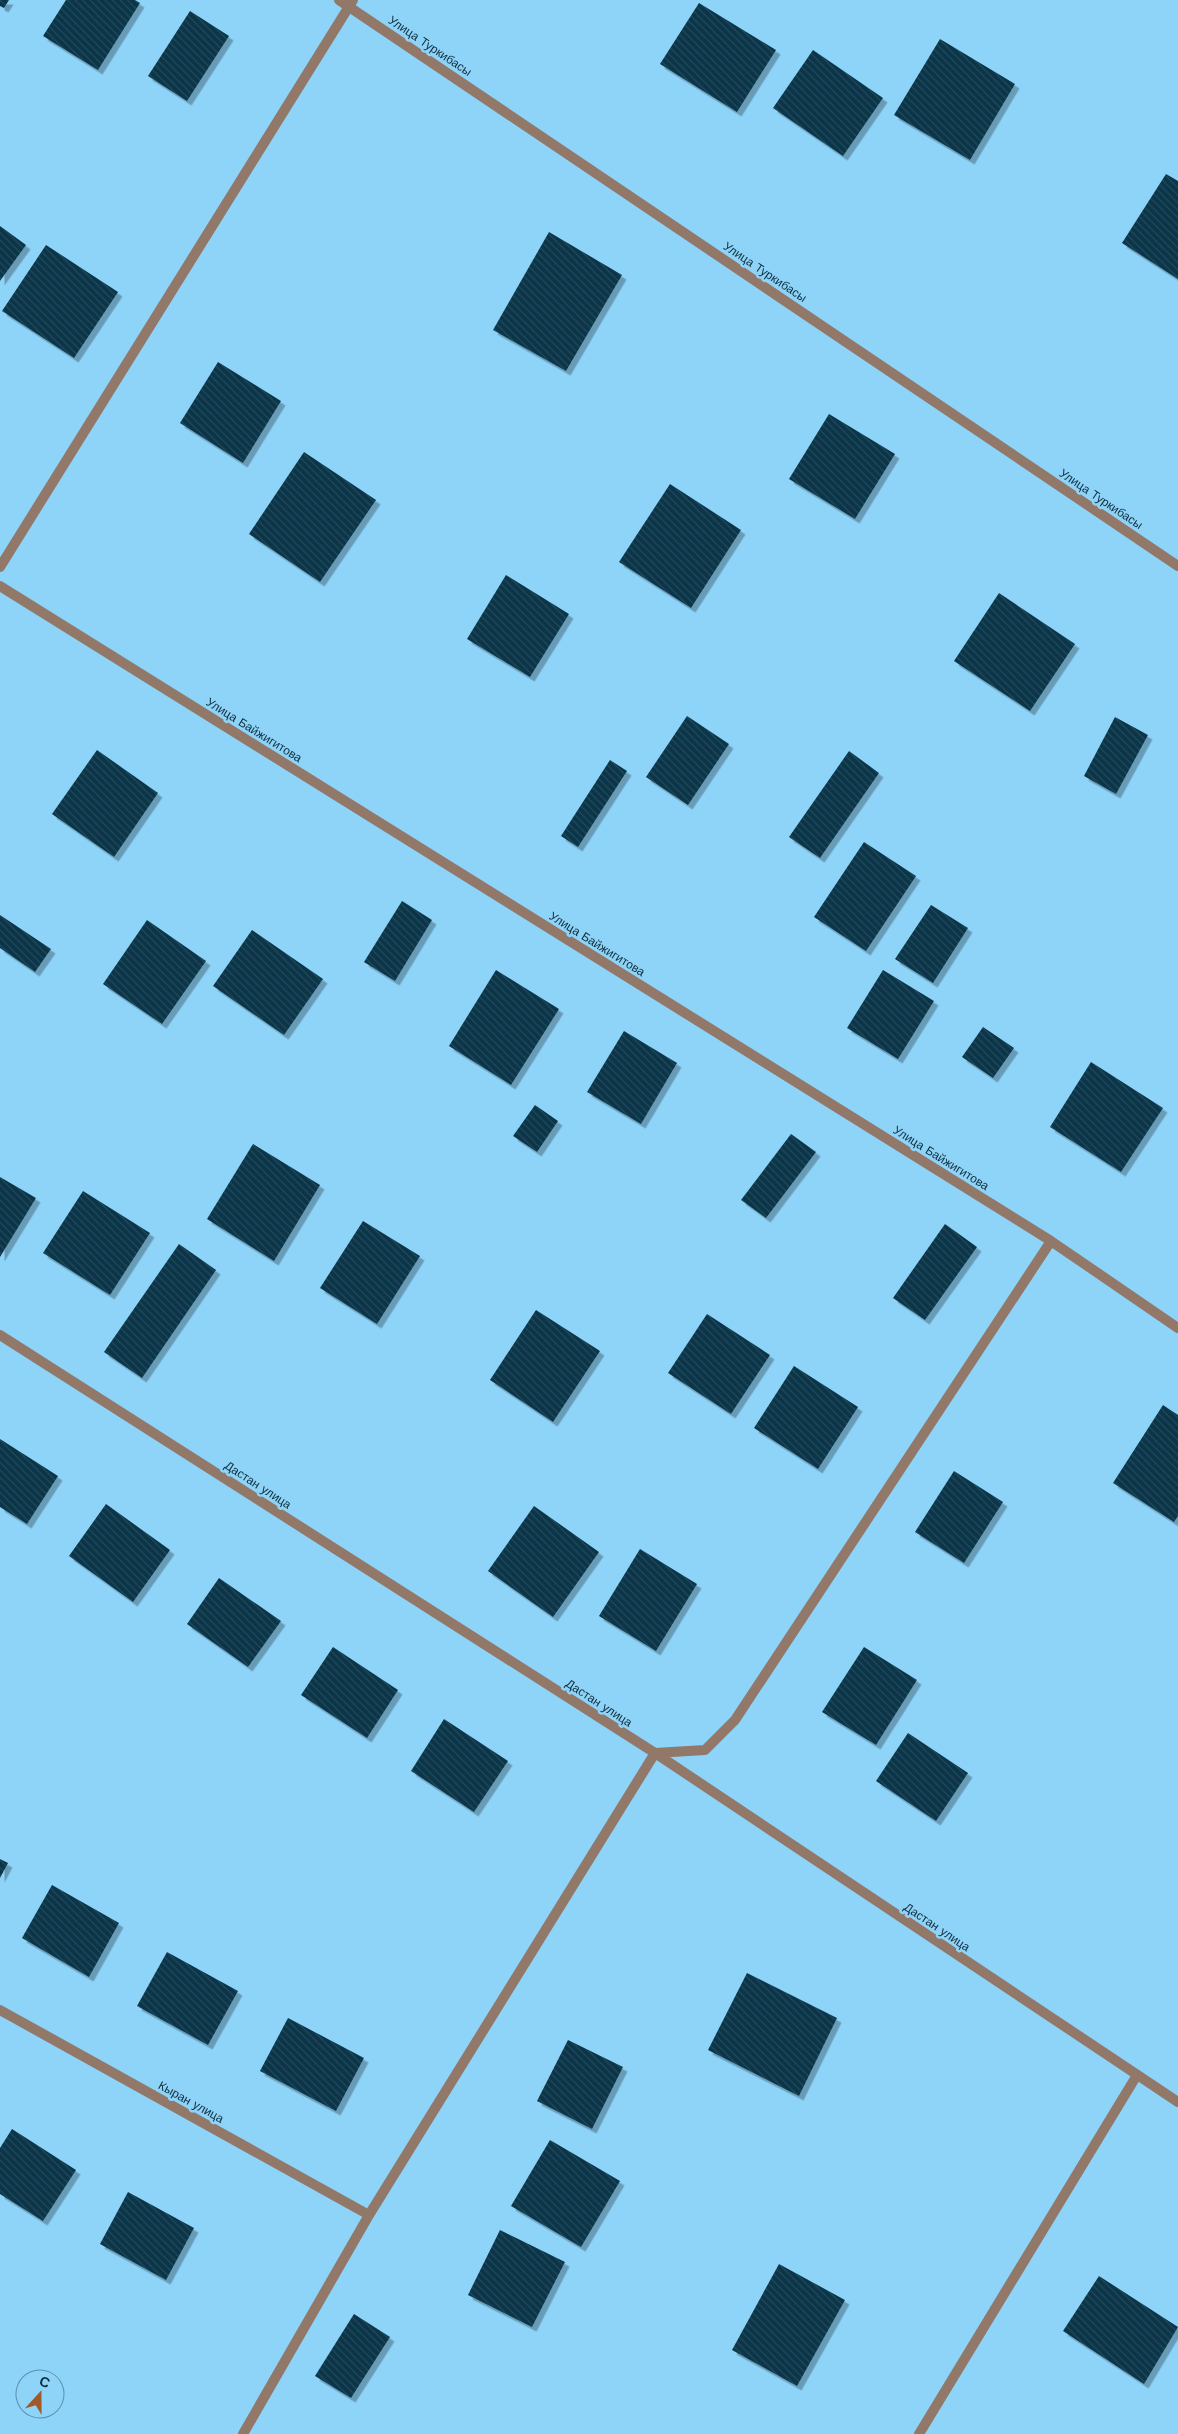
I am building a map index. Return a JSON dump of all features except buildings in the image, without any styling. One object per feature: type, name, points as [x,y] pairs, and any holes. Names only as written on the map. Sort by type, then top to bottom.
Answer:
[{"type":"street","name":"Улица Туркибасы","points":[[339,0],[351,3],[1178,566]]},
{"type":"street","points":[[0,567],[351,3]]},
{"type":"street","name":"Улица Байжигитова","points":[[0,586],[1051,1242],[1178,1328]]},
{"type":"street","points":[[243,2434],[369,2215],[655,1754],[706,1750],[735,1720],[1051,1242]]},
{"type":"street","name":"Дастан улица","points":[[0,1335],[655,1754],[1178,2102]]},
{"type":"street","name":"Кыран улица","points":[[0,2010],[369,2215]]},
{"type":"street","points":[[919,2434],[1137,2075]]}]
